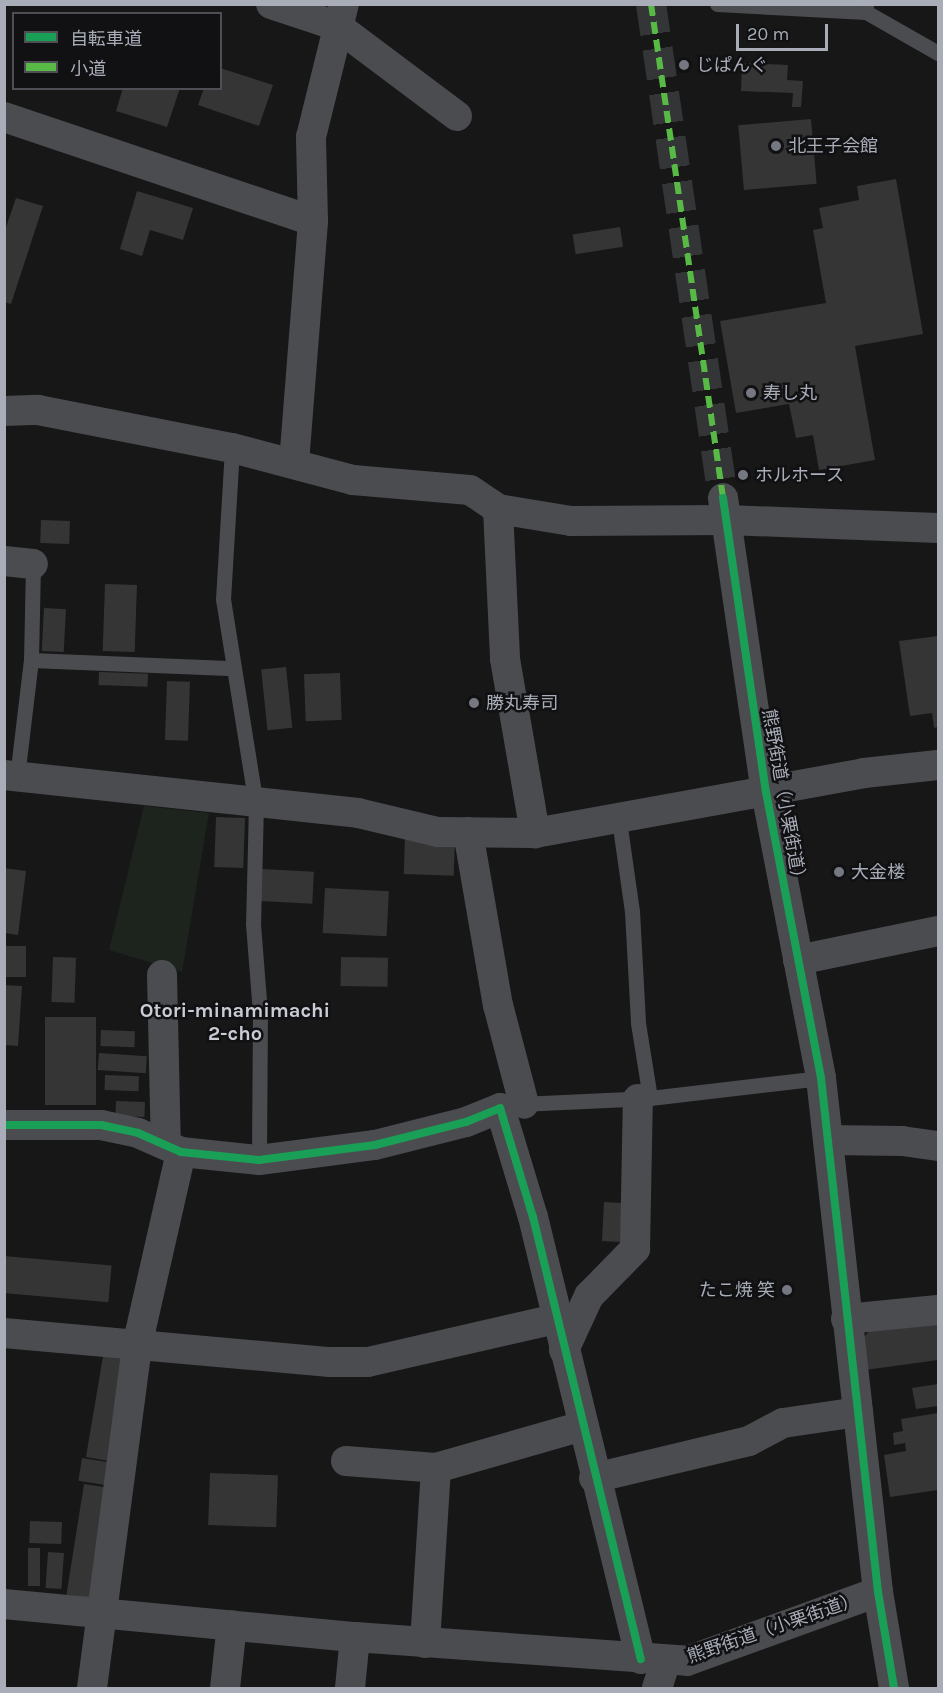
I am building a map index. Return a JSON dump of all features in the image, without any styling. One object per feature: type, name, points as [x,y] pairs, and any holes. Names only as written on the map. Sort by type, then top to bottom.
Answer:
[{"type":"street","points":[[271,4],[340,15],[457,116]]},
{"type":"street","points":[[294,463],[313,221],[311,137],[340,15]]},
{"type":"street","points":[[4,117],[313,221]]},
{"type":"street","points":[[4,411],[38,410],[232,448],[353,480],[470,490],[498,509],[571,521],[725,509],[939,528]]},
{"type":"street","points":[[498,509],[505,659],[535,833]]},
{"type":"street","name":"熊野街道（小栗街道）","points":[[725,509],[766,792],[820,1078],[878,1592],[894,1689]]},
{"type":"street","points":[[11,776],[256,804],[358,813],[438,832],[535,833],[619,820],[864,773],[939,765]]},
{"type":"street","points":[[468,832],[498,1005],[512,1106],[533,1217],[594,1478],[654,1667]]},
{"type":"street","points":[[798,960],[939,931]]},
{"type":"street","points":[[92,1689],[100,1613],[137,1346],[174,1148],[162,975]]},
{"type":"street","points":[[564,1350],[589,1296],[634,1249],[644,1098]]},
{"type":"street","points":[[4,1125],[101,1125],[138,1133],[174,1148],[259,1160],[375,1145],[466,1122],[512,1106]]},
{"type":"street","points":[[828,1140],[902,1141],[939,1146]]},
{"type":"street","points":[[846,1319],[939,1310]]},
{"type":"street","points":[[4,1333],[330,1362],[368,1362],[556,1319]]},
{"type":"street","points":[[594,1478],[749,1441],[783,1423],[858,1413]]},
{"type":"street","points":[[346,1461],[435,1468],[582,1426]]},
{"type":"street","points":[[425,1642],[435,1468]]},
{"type":"street","name":"熊野街道（小栗街道）","points":[[4,1604],[425,1642],[654,1667],[687,1661],[878,1592]]},
{"type":"street","points":[[225,1689],[232,1625]]},
{"type":"street","points":[[350,1689],[355,1637]]},
{"type":"lane","points":[[717,4],[866,8],[939,53]]},
{"type":"lane","points":[[232,448],[223,599],[256,804],[253,924],[260,1012],[259,1160]]},
{"type":"lane","points":[[11,776],[31,660],[19,563]]},
{"type":"lane","points":[[31,660],[234,668]]},
{"type":"lane","points":[[619,820],[632,911],[644,1098]]},
{"type":"lane","points":[[512,1106],[644,1098],[820,1078]]},
{"type":"shaded area","points":[[144,806],[209,813],[182,972],[109,950]]},
{"type":"building","points":[[742,63],[788,65],[787,80],[803,81],[801,107],[792,107],[793,93],[741,91]]},
{"type":"building","points":[[222,69],[273,85],[259,126],[198,105],[203,90],[222,90]]},
{"type":"building","points":[[122,90],[179,90],[167,127],[116,111]]},
{"type":"building","name":"北王子会館","points":[[811,119],[817,184],[744,190],[738,125]]},
{"type":"building","points":[[896,179],[923,334],[855,346],[875,460],[819,470],[813,435],[796,438],[789,404],[736,413],[720,321],[826,303],[813,230],[823,228],[819,208],[859,200],[857,186]]},
{"type":"building","points":[[137,191],[193,208],[183,240],[150,230],[142,256],[120,249]]},
{"type":"building","points":[[16,198],[43,206],[11,304],[4,302],[4,233]]},
{"type":"building","points":[[620,227],[623,247],[576,254],[573,235]]},
{"type":"building","points":[[41,520],[70,521],[69,544],[40,543]]},
{"type":"building","points":[[105,584],[137,585],[135,652],[103,651]]},
{"type":"building","points":[[44,608],[66,609],[64,652],[42,651]]},
{"type":"building","points":[[938,636],[938,727],[934,728],[932,713],[910,716],[899,641]]},
{"type":"building","points":[[286,667],[292,728],[268,730],[261,670]]},
{"type":"building","points":[[99,672],[148,674],[148,687],[99,685]]},
{"type":"building","points":[[340,673],[342,720],[306,721],[304,674]]},
{"type":"building","points":[[167,681],[190,682],[188,741],[165,740]]},
{"type":"building","points":[[216,817],[245,818],[243,868],[214,867]]},
{"type":"building","points":[[405,837],[455,839],[454,876],[404,874]]},
{"type":"building","points":[[4,868],[26,871],[18,935],[4,933]]},
{"type":"building","points":[[262,869],[314,872],[312,904],[260,901]]},
{"type":"building","points":[[325,888],[389,891],[387,936],[323,933]]},
{"type":"building","points":[[4,946],[26,946],[26,977],[4,977]]},
{"type":"building","points":[[53,957],[76,958],[74,1003],[51,1002]]},
{"type":"building","points":[[341,957],[388,958],[387,987],[340,986]]},
{"type":"building","points":[[4,985],[22,986],[18,1046],[4,1045]]},
{"type":"building","points":[[45,1017],[96,1017],[96,1105],[45,1105]]},
{"type":"building","points":[[101,1030],[135,1031],[134,1047],[100,1046]]},
{"type":"building","points":[[99,1053],[147,1056],[146,1073],[98,1070]]},
{"type":"building","points":[[105,1075],[139,1076],[138,1091],[104,1090]]},
{"type":"building","points":[[116,1101],[145,1102],[144,1117],[115,1116]]},
{"type":"building","points":[[604,1202],[623,1203],[621,1242],[602,1241]]},
{"type":"building","points":[[4,1256],[112,1265],[108,1302],[4,1293]]},
{"type":"building","points":[[938,1323],[938,1360],[865,1370],[861,1341],[869,1331]]},
{"type":"building","points":[[104,1350],[122,1353],[115,1462],[86,1457]]},
{"type":"building","points":[[938,1384],[938,1406],[916,1409],[912,1388]]},
{"type":"building","points":[[938,1413],[938,1490],[890,1497],[884,1455],[906,1451],[905,1443],[894,1445],[893,1433],[903,1431],[901,1419]]},
{"type":"building","points":[[82,1458],[114,1463],[110,1486],[78,1481]]},
{"type":"building","points":[[210,1473],[278,1475],[276,1527],[208,1525]]},
{"type":"building","points":[[84,1484],[110,1488],[92,1599],[66,1595]]},
{"type":"building","points":[[30,1521],[62,1522],[61,1544],[29,1543]]},
{"type":"building","points":[[28,1548],[40,1548],[40,1586],[28,1586]]},
{"type":"building","points":[[48,1552],[64,1553],[61,1589],[45,1588]]},
{"type":"tunnel","points":[[651,4],[723,498]]},
{"type":"marked path","points":[[651,4],[723,498]]},
{"type":"cycle path","points":[[723,498],[766,792],[821,1078],[878,1592],[894,1688]]},
{"type":"cycle path","points":[[4,1125],[101,1125],[138,1133],[181,1152],[259,1160],[375,1145],[466,1122],[500,1108],[533,1217],[641,1659]]},
{"type":"place","name":"じぱんぐ","points":[[684,65]]},
{"type":"place","name":"北王子会館","points":[[776,146]]},
{"type":"place","name":"寿し丸","points":[[751,393]]},
{"type":"place","name":"ホルホース","points":[[743,475]]},
{"type":"place","name":"勝丸寿司","points":[[474,703]]},
{"type":"place","name":"大金楼","points":[[839,872]]},
{"type":"place","name":"たこ焼 笑","points":[[787,1290]]},
{"type":"district","name":"Otori-minamimachi 2-cho","points":[[235,1022]]}]
